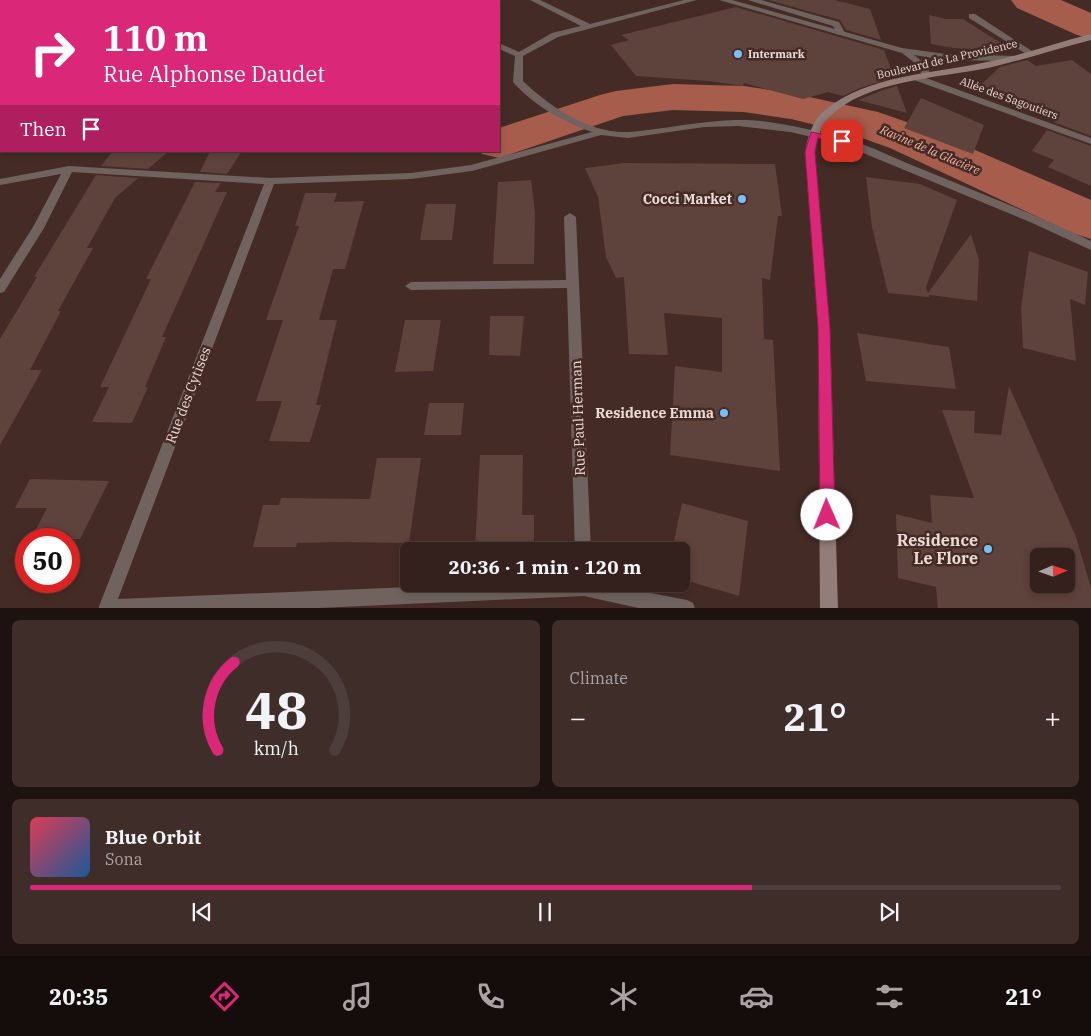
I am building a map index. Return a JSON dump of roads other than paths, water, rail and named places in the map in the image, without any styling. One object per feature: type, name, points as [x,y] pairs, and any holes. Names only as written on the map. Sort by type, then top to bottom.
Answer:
[{"type":"main road","name":"Boulevard de La Providence","points":[[817,129],[825,114],[840,102],[866,91],[921,77],[988,65],[1091,37]]},
{"type":"main road","points":[[817,129],[810,152],[824,328],[829,608]]},
{"type":"street","points":[[534,0],[590,27]]},
{"type":"street","points":[[518,55],[555,34],[590,27],[692,0]]},
{"type":"street","points":[[723,0],[902,50],[945,57],[1012,58]]},
{"type":"street","points":[[752,0],[827,20],[836,24],[841,34]]},
{"type":"street","points":[[972,16],[1031,53]]},
{"type":"street","points":[[500,46],[518,55]]},
{"type":"street","points":[[902,50],[924,66],[921,77]]},
{"type":"street","points":[[518,55],[518,82],[529,93],[583,126],[601,132],[628,135],[704,124],[738,123],[790,129],[817,129],[842,141],[1034,219],[1091,246]]},
{"type":"street","name":"Allée des Sagoutiers","points":[[921,77],[1091,141]]},
{"type":"street","points":[[0,182],[69,169],[270,182],[411,176],[472,168],[601,132]]},
{"type":"street","points":[[0,289],[38,228],[69,169]]},
{"type":"street","name":"Rue des Cytises","points":[[106,608],[270,182]]},
{"type":"street","name":"Rue Paul Herman","points":[[570,217],[583,542]]},
{"type":"street","points":[[412,286],[572,284]]},
{"type":"street","points":[[106,608],[454,592]]},
{"type":"street","points":[[612,592],[687,608]]},
{"type":"waterway","points":[[1030,0],[1091,27]]},
{"type":"waterway","name":"Ravine de la Glacière","points":[[500,144],[616,104],[673,97],[744,99],[791,106],[862,122],[907,138],[1091,221]]},
{"type":"place","name":"Intermark","points":[[738,54]]},
{"type":"place","name":"Cocci Market","points":[[742,199]]},
{"type":"place","name":"Residence Emma","points":[[724,413]]},
{"type":"place","name":"Residence Le Flore","points":[[988,549]]}]
